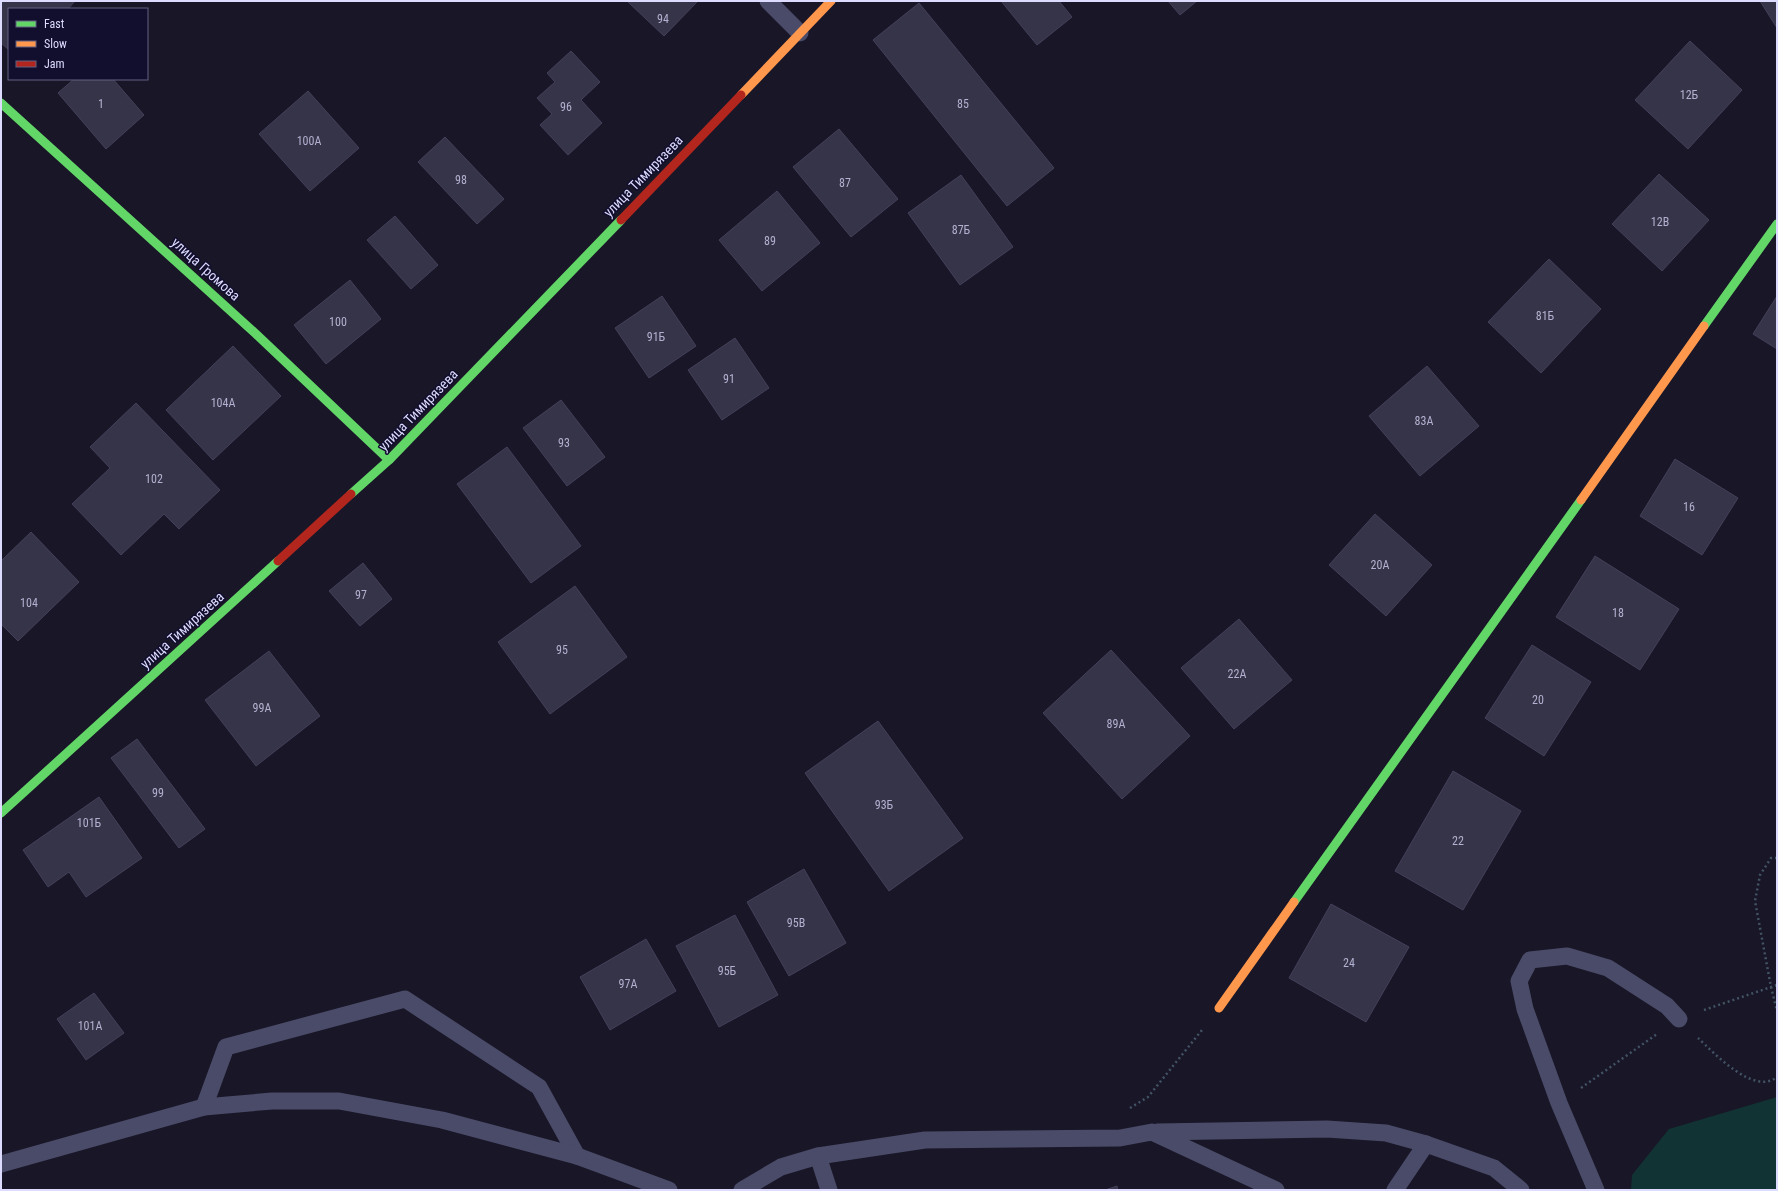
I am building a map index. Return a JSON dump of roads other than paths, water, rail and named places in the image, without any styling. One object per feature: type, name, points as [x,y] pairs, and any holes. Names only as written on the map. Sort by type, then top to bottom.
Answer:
[{"type":"street","name":"улица Тимирязева","points":[[1,813],[389,460],[831,1]]},
{"type":"street","name":"улица Громова","points":[[1,103],[256,334],[389,460]]},
{"type":"street","points":[[1219,1008],[1777,224]]},
{"type":"lane","points":[[768,1],[800,33]]},
{"type":"lane","points":[[1596,1190],[1559,1103],[1525,1009],[1519,981],[1530,960],[1566,956],[1608,968],[1667,1006],[1679,1019]]},
{"type":"lane","points":[[204,1107],[226,1047],[405,999],[539,1087],[577,1156]]},
{"type":"lane","points":[[1,1164],[204,1107],[272,1102],[339,1102],[442,1120],[577,1156],[669,1190]]},
{"type":"lane","points":[[742,1190],[782,1167],[818,1156],[925,1140],[1120,1138],[1152,1132],[1327,1129],[1386,1133],[1426,1144],[1494,1168],[1521,1190]]},
{"type":"lane","points":[[1152,1132],[1276,1190]]},
{"type":"lane","points":[[1395,1190],[1426,1144]]},
{"type":"lane","points":[[818,1156],[829,1190]]}]
